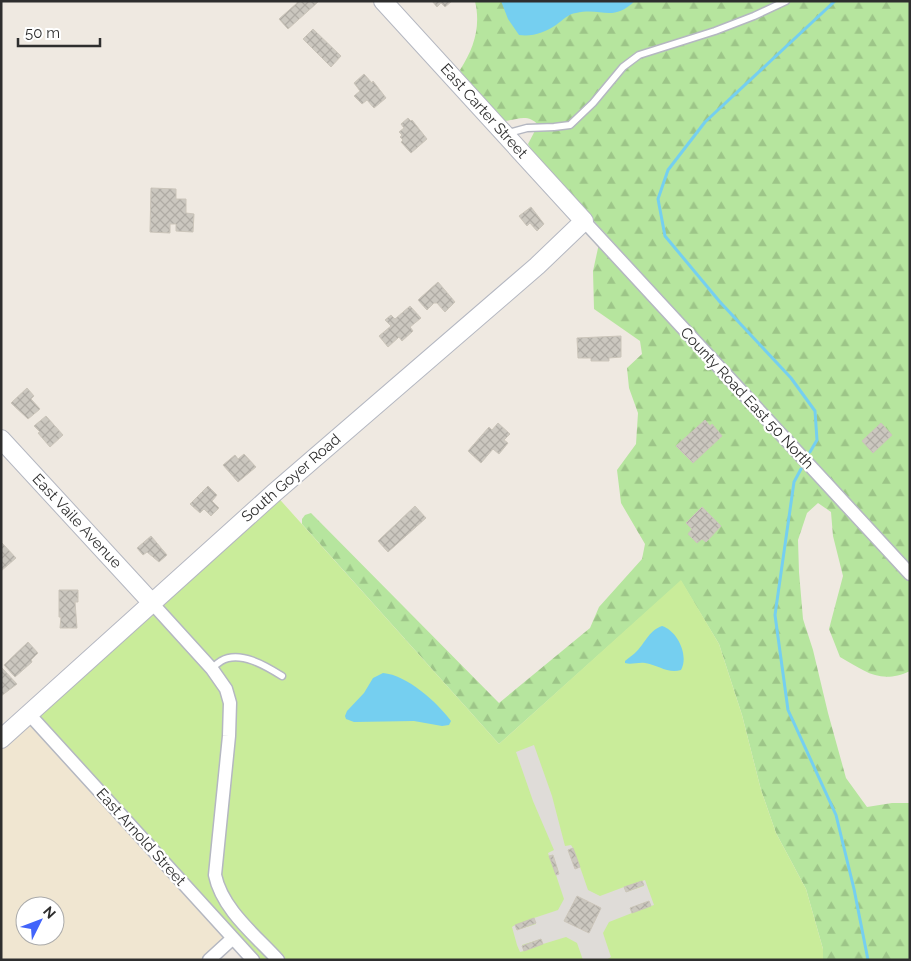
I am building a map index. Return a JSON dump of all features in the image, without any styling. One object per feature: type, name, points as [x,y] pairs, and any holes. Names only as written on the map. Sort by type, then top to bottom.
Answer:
[{"type":"street","name":"East Carter Street","points":[[383,1],[584,222]]},
{"type":"street","name":"County Road East 50 North","points":[[584,222],[910,574]]},
{"type":"street","name":"South Goyer Road","points":[[1,739],[274,493],[537,266],[584,222]]},
{"type":"street","name":"East Vaile Avenue","points":[[1,439],[152,603]]},
{"type":"street","points":[[152,603],[212,669],[226,689],[231,712],[230,736],[214,869],[216,882],[229,907],[278,960]]},
{"type":"street","name":"East Arnold Street","points":[[29,714],[253,960]]},
{"type":"street","points":[[209,960],[233,938]]},
{"type":"lane","points":[[504,134],[527,128],[570,125],[593,103],[623,67],[639,55],[715,31],[786,1]]},
{"type":"lane","points":[[212,669],[222,660],[236,658],[249,660],[265,666],[282,676]]},
{"type":"shaded area","points":[[29,714],[233,938],[209,960],[1,960],[1,739]]},
{"type":"shaded area","points":[[534,745],[552,796],[565,846],[571,845],[573,848],[568,850],[575,868],[580,867],[588,890],[600,896],[624,887],[626,892],[644,886],[642,881],[645,880],[654,905],[651,906],[649,901],[630,908],[632,913],[609,922],[603,933],[611,957],[606,960],[583,960],[577,943],[566,937],[543,944],[541,939],[522,945],[524,951],[520,952],[517,945],[512,927],[515,925],[517,930],[536,924],[534,918],[558,910],[564,899],[556,875],[559,873],[553,855],[549,856],[548,853],[554,850],[533,801],[516,752]]},
{"type":"green space","points":[[475,1],[910,1],[910,566],[537,159],[528,144],[538,125],[526,118],[504,121],[470,85],[460,70],[469,54],[477,28]]},
{"type":"green space","points":[[600,239],[910,574],[910,671],[890,677],[881,676],[865,671],[840,657],[829,629],[843,576],[833,536],[831,512],[818,503],[807,513],[798,540],[803,619],[813,650],[846,778],[867,807],[892,803],[910,803],[910,960],[823,960],[823,949],[806,889],[776,833],[761,790],[742,715],[719,644],[681,581],[499,744],[302,524],[302,519],[305,515],[311,513],[499,703],[590,628],[599,607],[642,559],[645,544],[621,503],[617,470],[636,444],[638,413],[629,388],[627,368],[642,354],[640,341],[594,309],[593,271]]},
{"type":"green space","points":[[274,493],[499,744],[681,580],[719,644],[742,715],[761,790],[776,833],[806,889],[823,949],[823,960],[253,960],[29,714]]},
{"type":"water","points":[[501,1],[635,1],[627,8],[613,13],[585,12],[573,14],[543,32],[534,35],[519,35],[508,19]]},
{"type":"water","points":[[662,626],[673,633],[683,651],[684,658],[681,670],[672,671],[645,663],[625,663],[653,631]]},
{"type":"water","points":[[383,673],[402,679],[430,698],[451,721],[449,725],[442,726],[414,721],[354,722],[346,719],[347,711],[364,693],[373,678]]},
{"type":"building","points":[[297,1],[317,1],[288,29],[279,19]]},
{"type":"building","points":[[432,1],[452,1],[445,7],[441,3],[437,7]]},
{"type":"building","points":[[313,29],[341,56],[331,67],[303,39]]},
{"type":"building","points":[[364,74],[372,83],[373,81],[386,98],[374,108],[367,100],[362,104],[354,96],[360,91],[354,83]]},
{"type":"building","points":[[408,118],[412,120],[427,139],[411,153],[401,142],[403,140],[400,137],[402,135],[399,132],[404,128],[401,124]]},
{"type":"building","points":[[151,188],[176,189],[176,199],[186,199],[186,213],[194,214],[193,232],[176,231],[176,224],[170,224],[170,233],[150,232]]},
{"type":"building","points":[[531,207],[544,224],[537,231],[530,223],[527,226],[519,216]]},
{"type":"building","points":[[438,282],[455,302],[445,312],[437,303],[434,303],[427,310],[418,300]]},
{"type":"building","points":[[410,306],[421,318],[410,327],[413,331],[402,341],[399,337],[388,347],[379,336],[391,326],[385,320],[391,315],[395,319]]},
{"type":"building","points":[[621,336],[621,357],[609,358],[609,361],[591,361],[591,358],[578,358],[577,338]]},
{"type":"building","points":[[27,388],[34,396],[31,399],[40,409],[28,419],[11,403]]},
{"type":"building","points":[[46,416],[63,435],[50,447],[34,426]]},
{"type":"building","points":[[705,420],[710,426],[712,424],[722,436],[693,463],[676,446]]},
{"type":"building","points":[[498,423],[510,434],[504,440],[508,443],[499,454],[493,449],[481,463],[468,451],[489,427],[492,430]]},
{"type":"building","points":[[881,423],[892,435],[873,453],[862,441]]},
{"type":"building","points":[[244,454],[256,467],[238,482],[223,465],[235,455],[238,459]]},
{"type":"building","points":[[208,486],[217,495],[212,501],[219,508],[211,516],[204,509],[200,513],[190,504]]},
{"type":"building","points":[[415,506],[426,518],[388,552],[378,541]]},
{"type":"building","points":[[702,507],[721,526],[706,542],[702,539],[697,543],[688,534],[692,529],[686,523]]},
{"type":"building","points":[[151,536],[167,555],[159,562],[147,552],[143,555],[137,548]]},
{"type":"building","points":[[1,544],[16,558],[1,571]]},
{"type":"building","points":[[59,590],[78,590],[78,602],[75,602],[77,628],[60,628]]},
{"type":"building","points":[[28,642],[38,653],[31,660],[32,662],[15,677],[4,665]]},
{"type":"building","points":[[1,669],[17,684],[1,696]]},
{"type":"building","points":[[573,848],[580,867],[575,869],[568,850]]},
{"type":"building","points":[[553,855],[559,874],[556,875],[549,856]]},
{"type":"building","points":[[642,881],[644,885],[626,892],[624,887]]},
{"type":"building","points":[[577,896],[601,908],[589,933],[564,921]]},
{"type":"building","points":[[649,901],[651,906],[632,913],[630,908]]},
{"type":"building","points":[[534,918],[536,923],[517,930],[515,925]]},
{"type":"building","points":[[541,939],[543,944],[524,951],[522,946]]},
{"type":"waterway","points":[[810,452],[817,440],[815,411],[791,378],[720,302],[665,236],[658,199],[668,170],[705,122],[835,1]]},
{"type":"waterway","points":[[801,469],[794,482],[775,615],[788,710],[836,815],[854,889],[868,960]]}]
